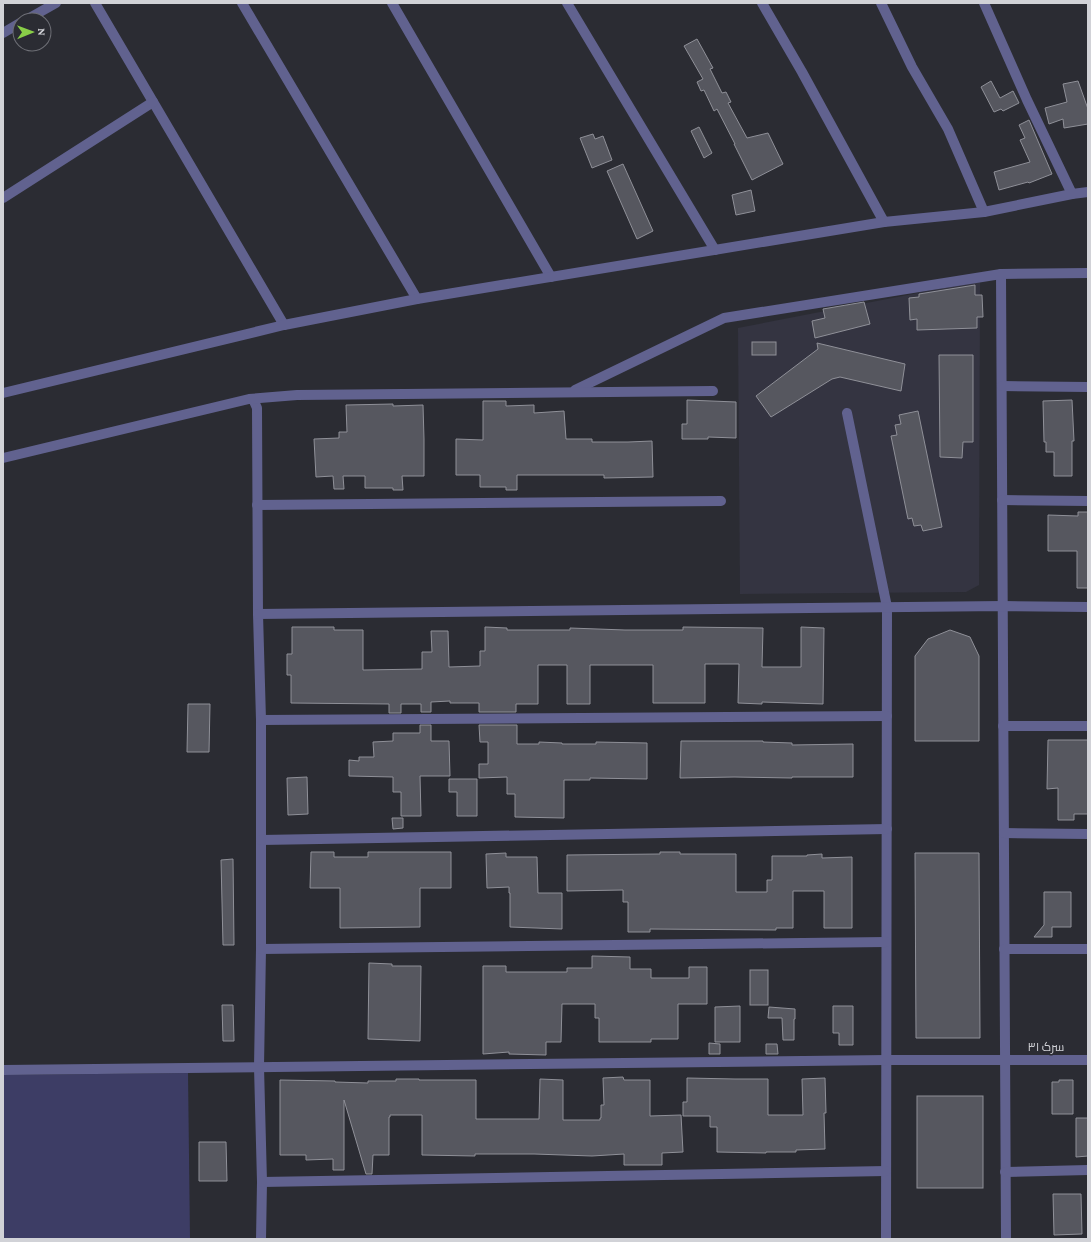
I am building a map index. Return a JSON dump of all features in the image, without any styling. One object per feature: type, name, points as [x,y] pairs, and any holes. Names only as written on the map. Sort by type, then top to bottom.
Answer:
[{"type":"street","points":[[40,12],[56,3]]},
{"type":"street","points":[[95,3],[284,325]]},
{"type":"street","points":[[242,3],[417,299]]},
{"type":"street","points":[[392,3],[551,277]]},
{"type":"street","points":[[568,3],[715,250]]},
{"type":"street","points":[[762,3],[802,72],[884,222]]},
{"type":"street","points":[[881,3],[912,67],[948,129],[984,212]]},
{"type":"street","points":[[984,3],[1027,100],[1072,194]]},
{"type":"street","points":[[3,33],[12,28]]},
{"type":"street","points":[[3,198],[153,102]]},
{"type":"street","points":[[3,393],[284,325],[417,299],[884,222],[984,212],[1088,192]]},
{"type":"street","points":[[571,392],[724,318],[1001,274],[1088,273]]},
{"type":"street","points":[[1001,274],[1006,1239]]},
{"type":"street","points":[[1002,386],[1088,387]]},
{"type":"street","points":[[3,458],[248,399],[297,395],[713,391]]},
{"type":"street","points":[[253,399],[257,408],[258,614],[261,720],[261,949],[259,1067],[262,1182],[261,1239]]},
{"type":"street","points":[[847,413],[887,607],[886,1239]]},
{"type":"street","points":[[1002,500],[1088,501]]},
{"type":"street","points":[[257,504],[721,501]]},
{"type":"street","points":[[258,614],[1003,606],[1088,607]]},
{"type":"street","points":[[261,720],[887,716]]},
{"type":"street","points":[[1003,726],[1088,726]]},
{"type":"street","points":[[261,840],[887,829]]},
{"type":"street","points":[[1004,833],[1088,834]]},
{"type":"street","points":[[261,949],[886,942]]},
{"type":"street","points":[[1004,949],[1088,949]]},
{"type":"street","name":"سرک ۳۱","points":[[3,1070],[886,1060],[1088,1060]]},
{"type":"street","points":[[1005,1172],[1088,1170]]},
{"type":"street","points":[[262,1182],[886,1171]]},
{"type":"shaded area","points":[[980,281],[979,585],[966,592],[740,594],[738,328]]},
{"type":"shaded area","points":[[188,1073],[190,1239],[3,1239],[3,1075]]},
{"type":"building","points":[[697,39],[713,68],[710,69],[722,93],[726,92],[731,102],[728,103],[747,138],[768,133],[783,164],[752,180],[717,109],[714,111],[704,90],[701,91],[697,82],[703,79],[684,46]]},
{"type":"building","points":[[991,81],[1000,98],[1013,91],[1019,103],[1003,111],[1001,109],[994,112],[981,87]]},
{"type":"building","points":[[1078,81],[1088,109],[1088,124],[1064,128],[1063,119],[1049,124],[1045,108],[1067,102],[1063,84]]},
{"type":"building","points":[[1029,120],[1052,174],[1029,183],[1028,182],[999,190],[994,172],[1030,162],[1020,140],[1025,138],[1019,125]]},
{"type":"building","points":[[699,127],[712,153],[704,158],[691,131]]},
{"type":"building","points":[[593,134],[595,139],[603,136],[612,160],[592,168],[580,138]]},
{"type":"building","points":[[623,164],[653,231],[637,239],[607,171]]},
{"type":"building","points":[[751,190],[755,211],[736,215],[732,195]]},
{"type":"building","points":[[975,285],[975,295],[982,295],[983,317],[977,317],[977,328],[917,330],[917,319],[910,320],[909,298],[919,297],[919,294]]},
{"type":"building","points":[[864,302],[870,324],[815,338],[812,321],[825,318],[823,309]]},
{"type":"building","points":[[752,342],[776,342],[776,355],[752,355]]},
{"type":"building","points":[[817,343],[905,364],[901,391],[840,377],[832,379],[771,417],[756,396],[818,349]]},
{"type":"building","points":[[939,355],[973,355],[973,442],[963,442],[962,458],[940,457]]},
{"type":"building","points":[[687,400],[736,402],[736,438],[708,437],[708,439],[682,439],[682,424],[687,424]]},
{"type":"building","points":[[1072,400],[1074,441],[1072,441],[1072,476],[1054,476],[1054,452],[1046,452],[1046,442],[1044,442],[1043,401]]},
{"type":"building","points":[[483,401],[506,401],[506,406],[534,405],[534,413],[564,411],[566,439],[592,439],[592,442],[652,441],[653,477],[604,478],[604,475],[517,475],[517,490],[506,490],[506,487],[480,487],[480,475],[456,475],[456,439],[483,440]]},
{"type":"building","points":[[393,404],[393,406],[423,405],[424,476],[402,476],[403,490],[393,490],[393,488],[365,488],[365,476],[343,476],[344,489],[334,489],[333,476],[316,477],[314,439],[339,438],[339,432],[347,432],[346,405]]},
{"type":"building","points":[[918,411],[942,527],[923,531],[921,525],[914,526],[912,518],[908,519],[891,436],[897,435],[895,425],[901,424],[899,415]]},
{"type":"building","points":[[1078,512],[1088,512],[1088,588],[1077,588],[1077,551],[1048,551],[1048,515],[1078,516]]},
{"type":"building","points":[[292,627],[334,627],[334,630],[363,630],[363,670],[422,669],[422,652],[432,652],[431,631],[448,631],[449,667],[480,666],[480,651],[485,651],[485,627],[507,628],[507,630],[570,630],[570,628],[683,630],[683,627],[763,628],[762,667],[801,667],[801,627],[824,628],[823,704],[762,702],[762,704],[738,703],[739,664],[705,664],[705,703],[653,703],[653,665],[590,665],[590,704],[567,704],[567,665],[538,665],[538,704],[516,704],[516,712],[479,712],[479,703],[450,703],[450,701],[431,702],[431,712],[421,712],[421,704],[401,704],[401,713],[389,713],[389,704],[291,703],[291,675],[287,675],[287,654],[292,654]]},
{"type":"building","points":[[950,630],[970,637],[979,656],[979,741],[915,741],[915,656],[928,639]]},
{"type":"building","points":[[188,704],[210,704],[209,752],[187,752]]},
{"type":"building","points":[[420,725],[431,725],[431,741],[449,741],[450,776],[420,776],[421,816],[401,816],[401,792],[393,792],[393,777],[349,776],[349,760],[359,761],[359,757],[374,757],[373,742],[393,741],[393,733],[420,733]]},
{"type":"building","points":[[479,725],[517,725],[517,744],[539,744],[539,742],[562,744],[596,744],[596,742],[647,743],[647,779],[590,778],[590,780],[564,780],[564,818],[515,817],[515,794],[507,794],[507,777],[479,778],[479,764],[488,764],[488,742],[480,742]]},
{"type":"building","points":[[1048,740],[1088,740],[1088,814],[1074,814],[1074,820],[1058,820],[1058,788],[1047,789]]},
{"type":"building","points":[[681,741],[763,741],[792,743],[792,745],[853,744],[853,777],[680,778]]},
{"type":"building","points":[[307,777],[308,814],[288,815],[287,778]]},
{"type":"building","points":[[449,779],[477,779],[477,816],[457,816],[457,792],[449,792]]},
{"type":"building","points":[[392,818],[403,818],[403,828],[393,829]]},
{"type":"building","points":[[311,852],[334,852],[334,857],[368,857],[368,852],[451,852],[451,888],[420,888],[420,927],[340,928],[340,888],[310,888]]},
{"type":"building","points":[[660,852],[680,852],[680,854],[736,854],[736,892],[767,892],[767,880],[772,880],[772,856],[807,856],[822,854],[822,858],[852,857],[852,928],[824,928],[824,891],[793,891],[793,928],[776,928],[776,930],[650,929],[650,932],[628,932],[628,902],[623,902],[623,890],[567,891],[567,855],[660,854]]},
{"type":"building","points":[[506,853],[506,857],[537,857],[538,893],[562,893],[562,929],[510,927],[509,887],[487,888],[486,854]]},
{"type":"building","points":[[915,853],[979,853],[980,1038],[916,1038]]},
{"type":"building","points":[[233,859],[234,945],[223,945],[221,860]]},
{"type":"building","points":[[1044,892],[1071,892],[1071,927],[1052,927],[1052,937],[1034,937],[1044,925]]},
{"type":"building","points":[[592,956],[630,957],[630,969],[651,969],[651,978],[689,978],[689,967],[707,967],[707,1004],[678,1004],[678,1039],[651,1039],[651,1042],[599,1042],[599,1018],[595,1018],[595,1004],[562,1004],[561,1042],[546,1042],[546,1055],[509,1054],[509,1052],[483,1054],[483,966],[506,966],[506,972],[567,972],[567,968],[592,968]]},
{"type":"building","points":[[369,963],[392,964],[392,966],[421,966],[420,1041],[368,1039]]},
{"type":"building","points":[[750,970],[768,970],[768,1005],[750,1005]]},
{"type":"building","points":[[222,1005],[233,1005],[234,1041],[223,1041]]},
{"type":"building","points":[[740,1006],[740,1042],[715,1042],[715,1007]]},
{"type":"building","points":[[833,1006],[853,1006],[853,1045],[839,1045],[839,1033],[833,1033]]},
{"type":"building","points":[[769,1007],[795,1009],[794,1040],[783,1040],[782,1018],[768,1018]]},
{"type":"building","points":[[709,1043],[720,1044],[720,1054],[709,1054]]},
{"type":"building","points":[[766,1044],[777,1044],[778,1054],[766,1054]]},
{"type":"building","points":[[623,1077],[624,1080],[650,1080],[650,1116],[681,1115],[683,1152],[662,1153],[662,1165],[624,1165],[624,1154],[592,1156],[534,1154],[475,1154],[475,1156],[422,1155],[422,1115],[390,1115],[389,1155],[373,1155],[372,1174],[366,1174],[344,1100],[344,1170],[333,1170],[333,1159],[306,1160],[306,1155],[280,1155],[280,1080],[368,1083],[368,1081],[396,1081],[396,1079],[476,1080],[476,1119],[539,1119],[540,1079],[563,1080],[563,1120],[600,1120],[601,1105],[604,1105],[603,1078]]},
{"type":"building","points":[[687,1078],[768,1079],[768,1115],[803,1115],[802,1079],[825,1078],[825,1149],[766,1153],[717,1152],[717,1127],[710,1127],[710,1116],[683,1116],[683,1102],[687,1102]]},
{"type":"building","points":[[1059,1080],[1073,1080],[1073,1114],[1052,1114],[1052,1082],[1059,1082]]},
{"type":"building","points":[[917,1096],[983,1096],[983,1188],[917,1188]]},
{"type":"building","points":[[1076,1118],[1088,1118],[1088,1156],[1076,1157]]},
{"type":"building","points":[[199,1142],[226,1142],[227,1181],[199,1181]]},
{"type":"building","points":[[1053,1194],[1081,1194],[1082,1234],[1054,1235]]}]
